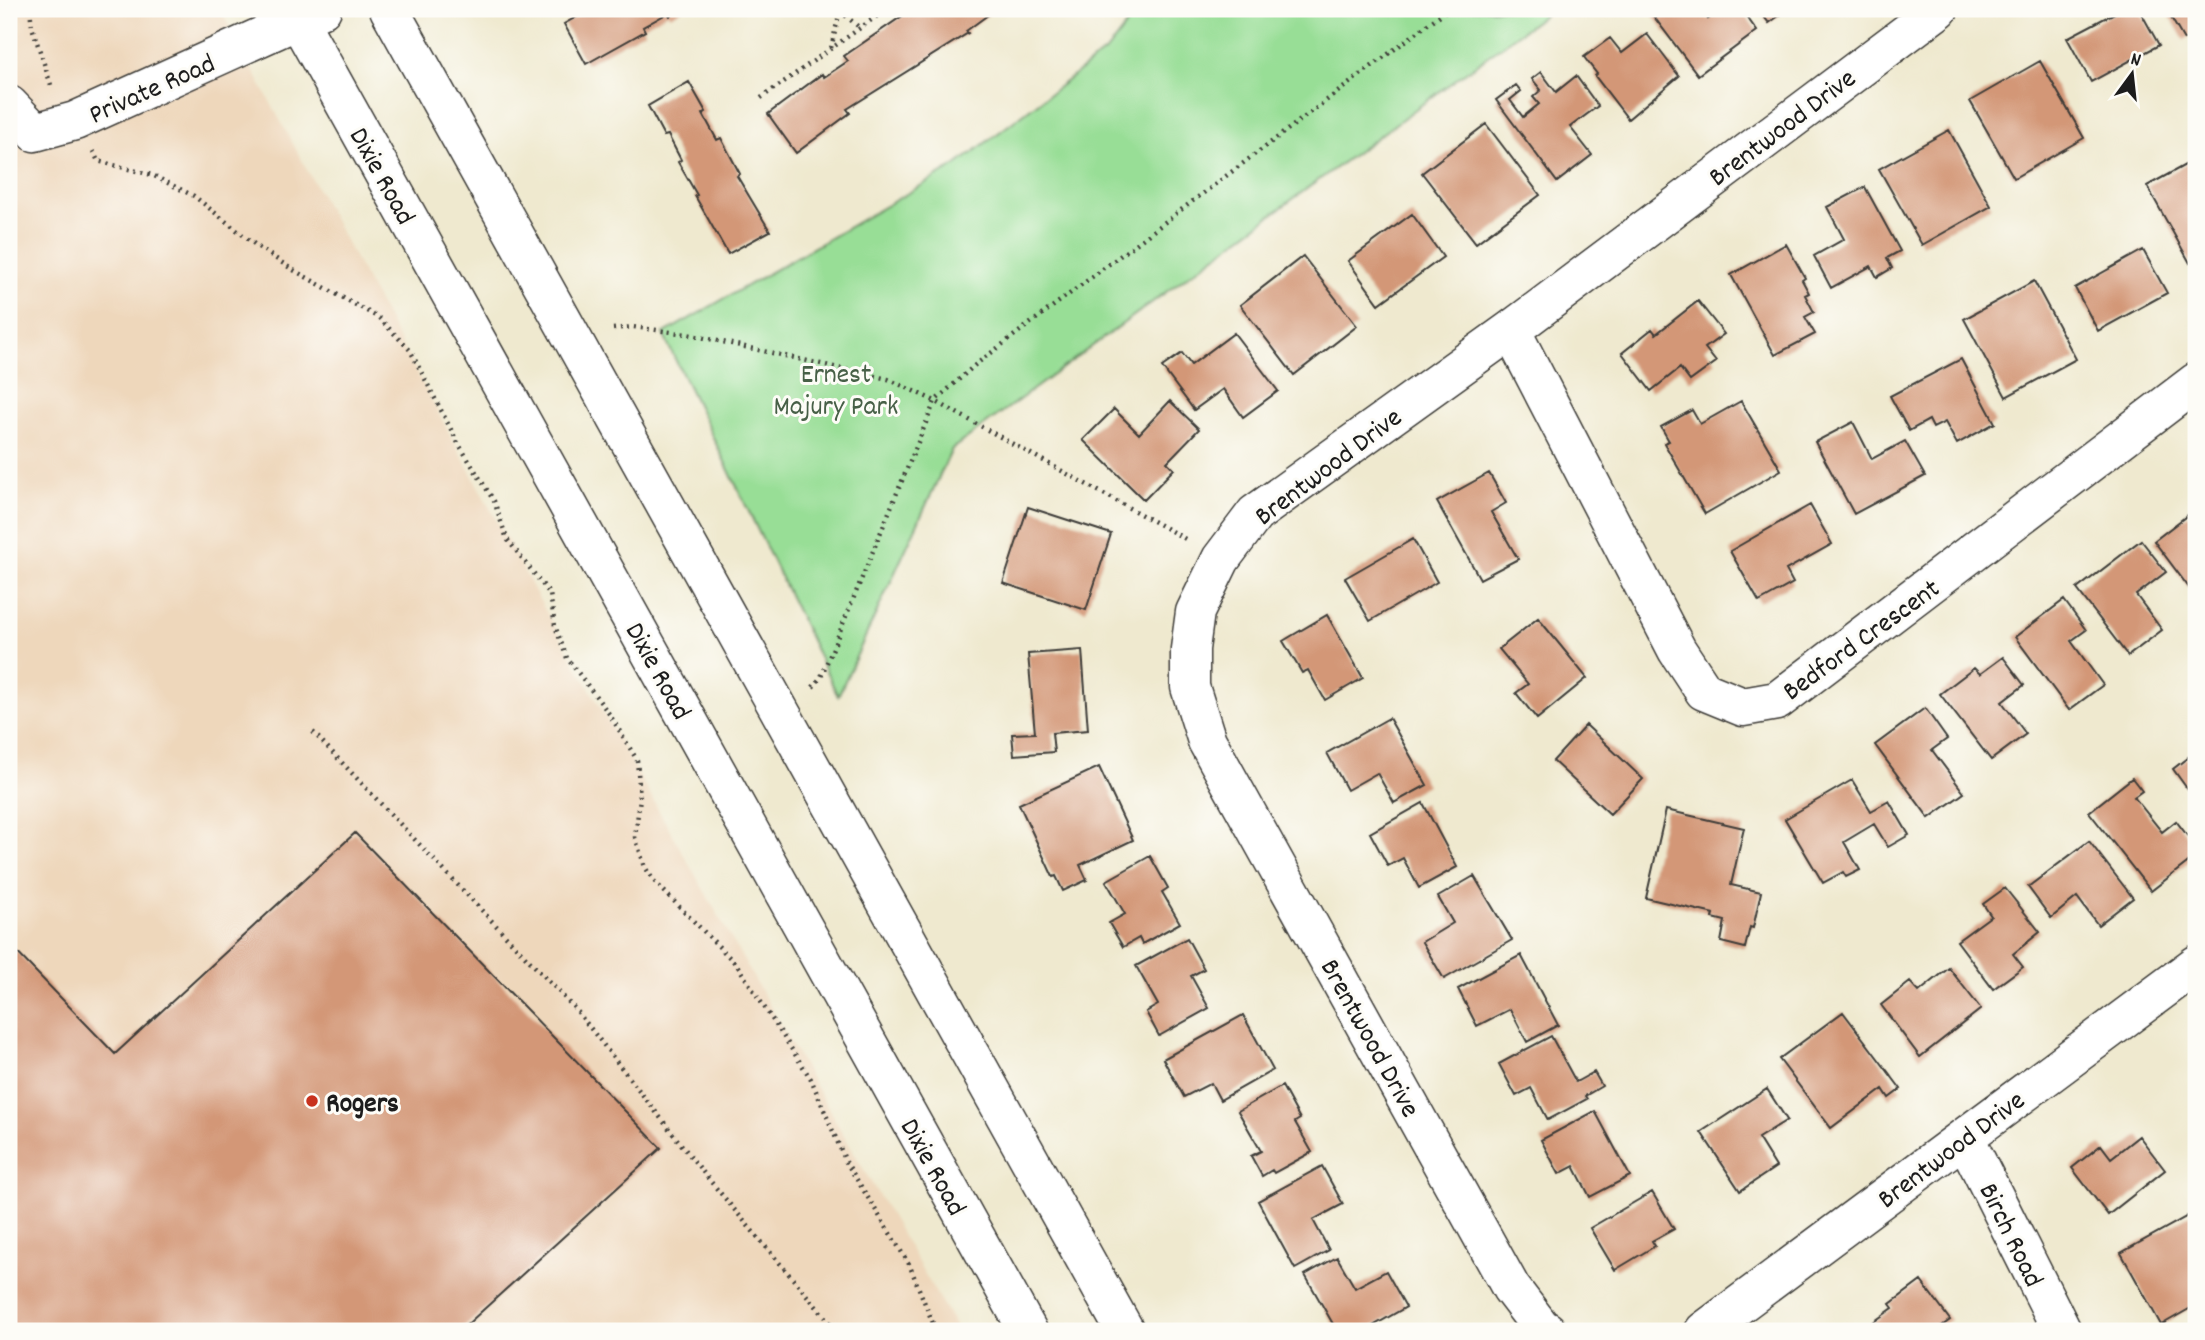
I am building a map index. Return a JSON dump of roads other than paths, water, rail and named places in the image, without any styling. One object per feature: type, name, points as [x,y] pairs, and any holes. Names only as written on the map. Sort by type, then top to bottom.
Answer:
[{"type":"street","points":[[389,9],[1125,1331]]},
{"type":"street","name":"Brentwood Drive","points":[[1547,1331],[1543,1330],[1511,1288],[1207,741],[1190,687],[1190,649],[1195,612],[1221,559],[1255,514],[1511,330],[1939,9]]},
{"type":"street","name":"Private Road","points":[[9,105],[22,136],[75,121],[304,12]]},
{"type":"street","name":"Dixie Road","points":[[304,12],[1028,1331]]},
{"type":"street","name":"Bedford Crescent","points":[[1511,330],[1677,650],[1704,691],[1743,707],[1777,701],[2196,382]]},
{"type":"street","name":"Brentwood Drive","points":[[1704,1331],[2196,965]]},
{"type":"street","name":"Birch Road","points":[[1965,1138],[2062,1331]]},
{"type":"place","name":"Rogers","points":[[312,1101]]},
{"type":"park label","name":"Ernest Majury Park","points":[[836,388]]}]
